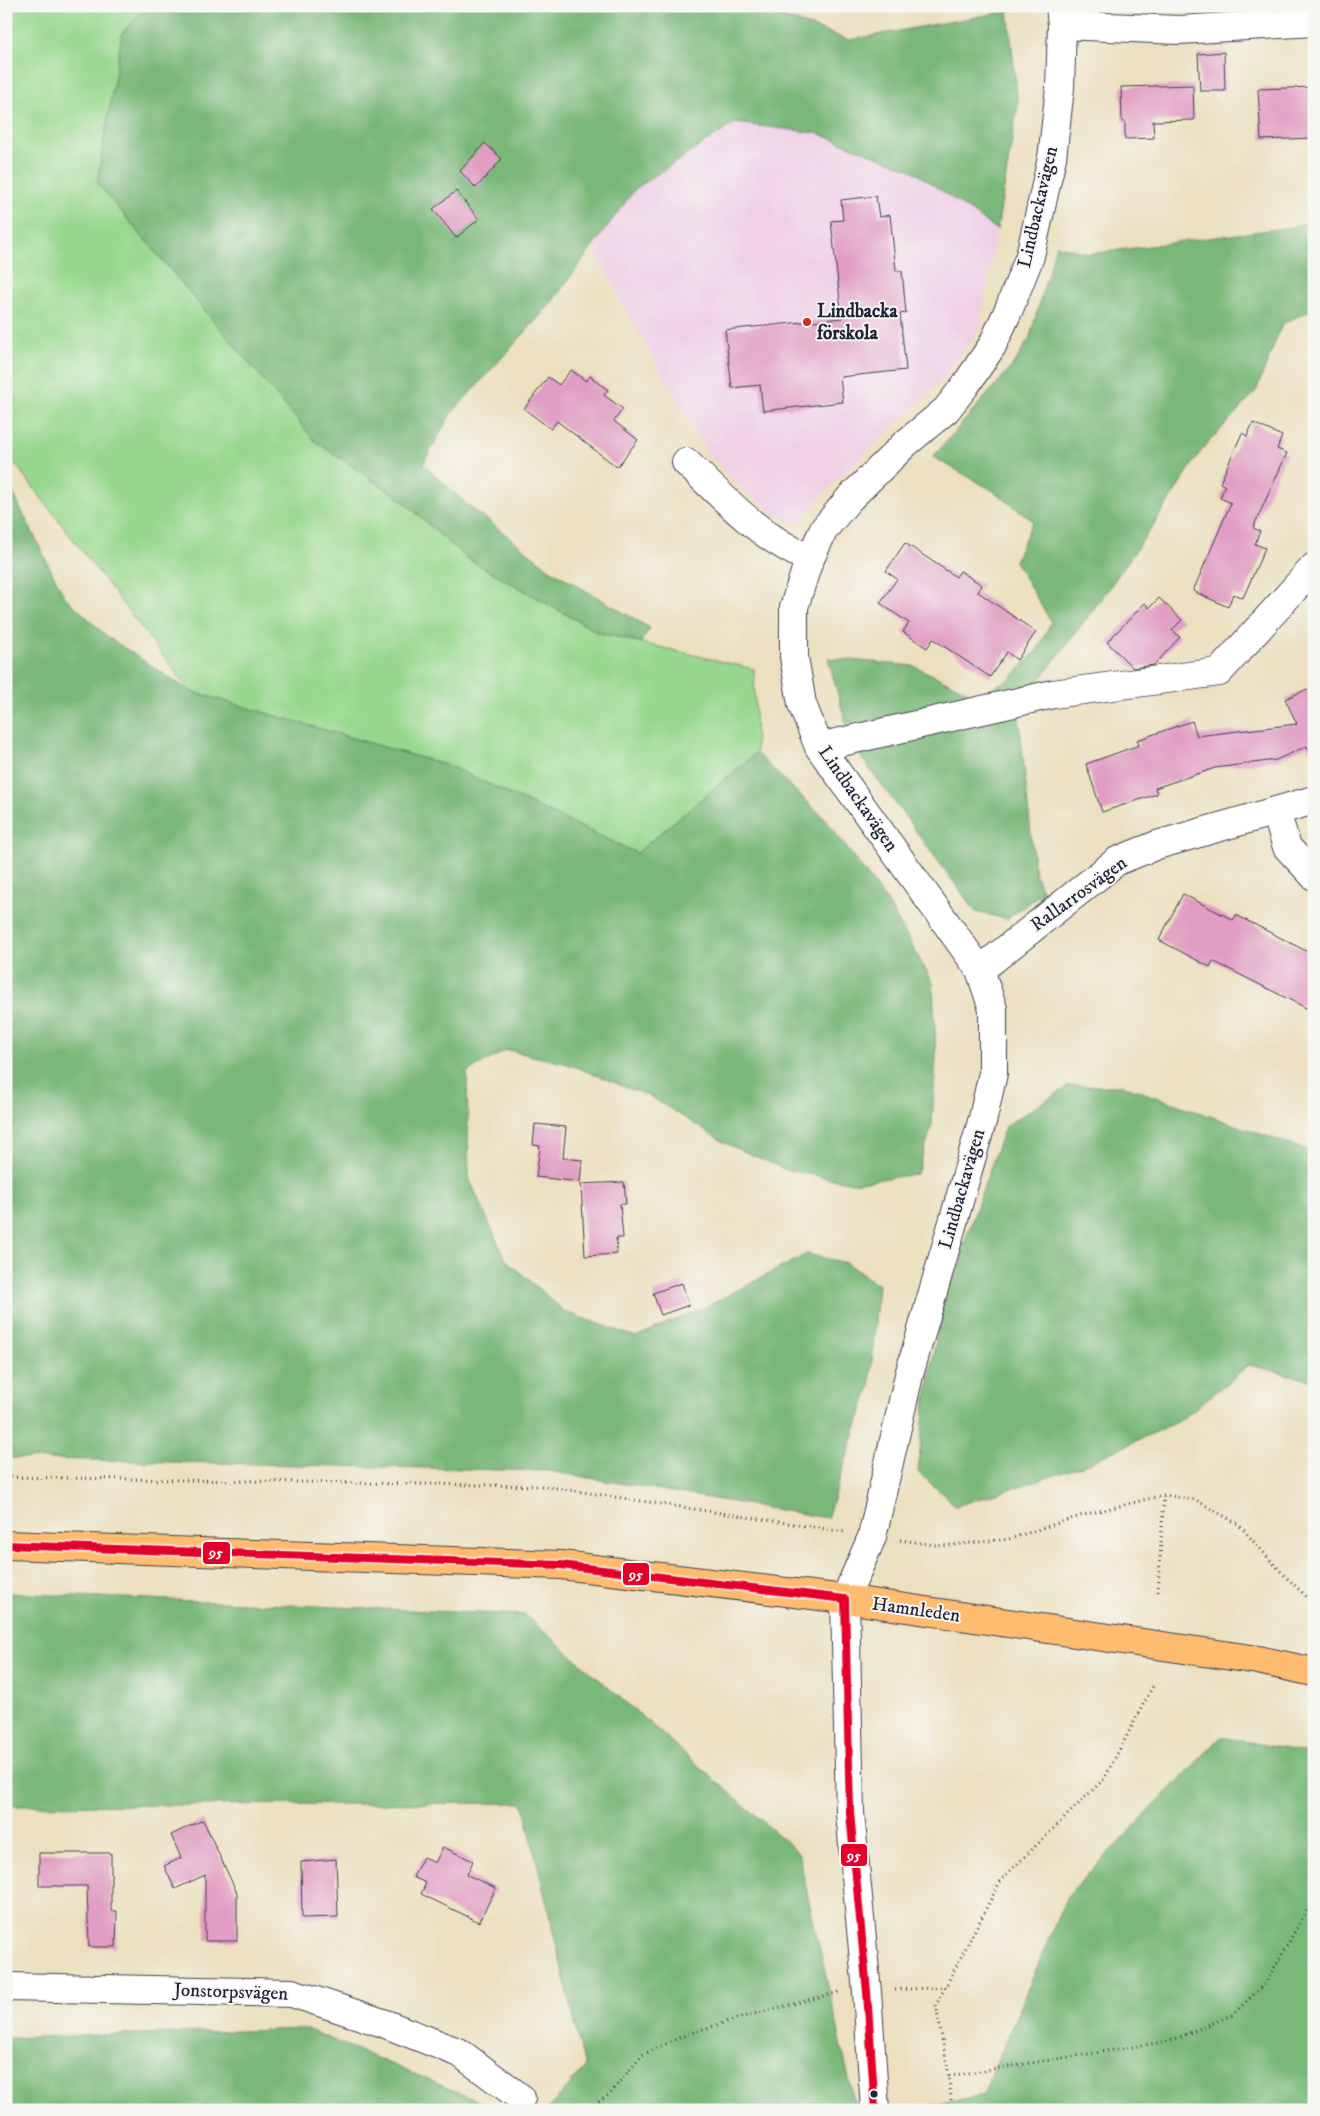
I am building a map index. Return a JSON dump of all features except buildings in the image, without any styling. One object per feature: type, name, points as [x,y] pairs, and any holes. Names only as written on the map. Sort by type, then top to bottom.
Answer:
[{"type":"main road","name":"Hamnleden","points":[[6,1545],[561,1564],[845,1599],[1258,1660],[1314,1672]]},
{"type":"street","points":[[1061,16],[1179,30],[1314,22]]},
{"type":"street","name":"Lindbackavägen","points":[[845,1599],[872,1537],[908,1375],[983,1118],[993,1073],[994,1009],[980,970],[819,747],[802,704],[794,657],[794,607],[810,559],[824,529],[849,499],[905,444],[946,410],[992,346],[1009,309],[1030,256],[1052,158],[1060,88],[1061,16]]},
{"type":"street","points":[[686,462],[751,525],[779,544],[810,559]]},
{"type":"street","points":[[819,747],[1053,694],[1219,672],[1314,567]]},
{"type":"street","name":"Rallarrosvägen","points":[[980,970],[1117,861],[1157,845],[1314,800]]},
{"type":"street","points":[[1276,812],[1287,847],[1314,876]]},
{"type":"street","points":[[845,1599],[850,1813],[876,2110]]},
{"type":"street","name":"Jonstorpsvägen","points":[[6,1987],[292,1993],[383,2023],[460,2053],[521,2098]]},
{"type":"path","points":[[6,1477],[543,1486],[872,1537],[942,1546],[1009,1539],[1083,1515],[1164,1495],[1196,1500],[1238,1524],[1281,1572],[1314,1604]]},
{"type":"path","points":[[1158,1592],[1164,1495]]},
{"type":"path","points":[[842,1532],[844,1523]]},
{"type":"path","points":[[952,2110],[936,2005],[1001,1880],[1104,1779],[1152,1686]]},
{"type":"path","points":[[948,2076],[1170,2041],[1232,2015],[1265,1984],[1314,1898]]},
{"type":"path","points":[[588,2110],[609,2095],[642,2055],[687,2034],[844,1990],[867,1992],[947,1987]]},
{"type":"shaded area","name":"Lindbacka förskola","points":[[735,123],[817,133],[912,170],[997,230],[979,329],[943,379],[823,493],[799,524],[775,515],[732,480],[709,454],[629,316],[593,245],[635,189]]},
{"type":"green space","points":[[6,6],[148,6],[122,34],[315,441],[402,500],[465,557],[599,633],[754,669],[756,753],[637,853],[449,766],[190,691],[6,452]]},
{"type":"green space","points":[[148,6],[753,6],[849,40],[1008,11],[1018,104],[997,230],[912,170],[817,133],[735,123],[635,189],[549,306],[450,415],[423,464],[464,502],[551,570],[650,628],[641,642],[599,633],[465,557],[402,500],[315,441],[97,183],[122,33]]},
{"type":"green space","points":[[1314,221],[1314,309],[1282,324],[1256,391],[1201,451],[1150,530],[1102,598],[1018,708],[1035,874],[1043,892],[1007,919],[976,912],[852,745],[828,658],[914,666],[977,696],[1010,679],[1038,649],[1051,622],[1015,561],[1033,521],[992,490],[933,457],[1014,364],[1030,337],[1056,245],[1089,254],[1291,227]]},
{"type":"green space","points":[[6,479],[64,596],[109,638],[190,691],[449,766],[637,853],[756,753],[825,819],[888,903],[933,983],[936,1057],[932,1125],[917,1174],[852,1183],[784,1169],[725,1143],[653,1098],[568,1064],[507,1050],[467,1072],[469,1178],[505,1259],[565,1312],[636,1337],[705,1307],[807,1254],[846,1263],[878,1285],[870,1386],[827,1518],[548,1471],[6,1458]]},
{"type":"green space","points":[[1069,1086],[1125,1086],[1314,1153],[1314,1381],[1249,1365],[1181,1420],[1080,1467],[956,1506],[918,1472],[924,1410],[941,1310],[1005,1126]]},
{"type":"green space","points":[[6,1593],[525,1615],[798,1852],[856,2110],[547,2110],[585,2067],[523,1803],[6,1806]]},
{"type":"green space","points":[[1221,1737],[1314,1754],[1314,2110],[905,2110],[983,2095],[1067,1896]]},
{"type":"green space","points":[[307,2029],[500,2110],[6,2110],[6,2038]]},
{"type":"transit line","name":"95","points":[[6,1545],[561,1565],[845,1599]]},
{"type":"transit line","name":"95","points":[[845,1599],[850,1813],[867,1992],[875,2110]]},
{"type":"place","name":"Lindbacka förskola","points":[[807,322]]}]
